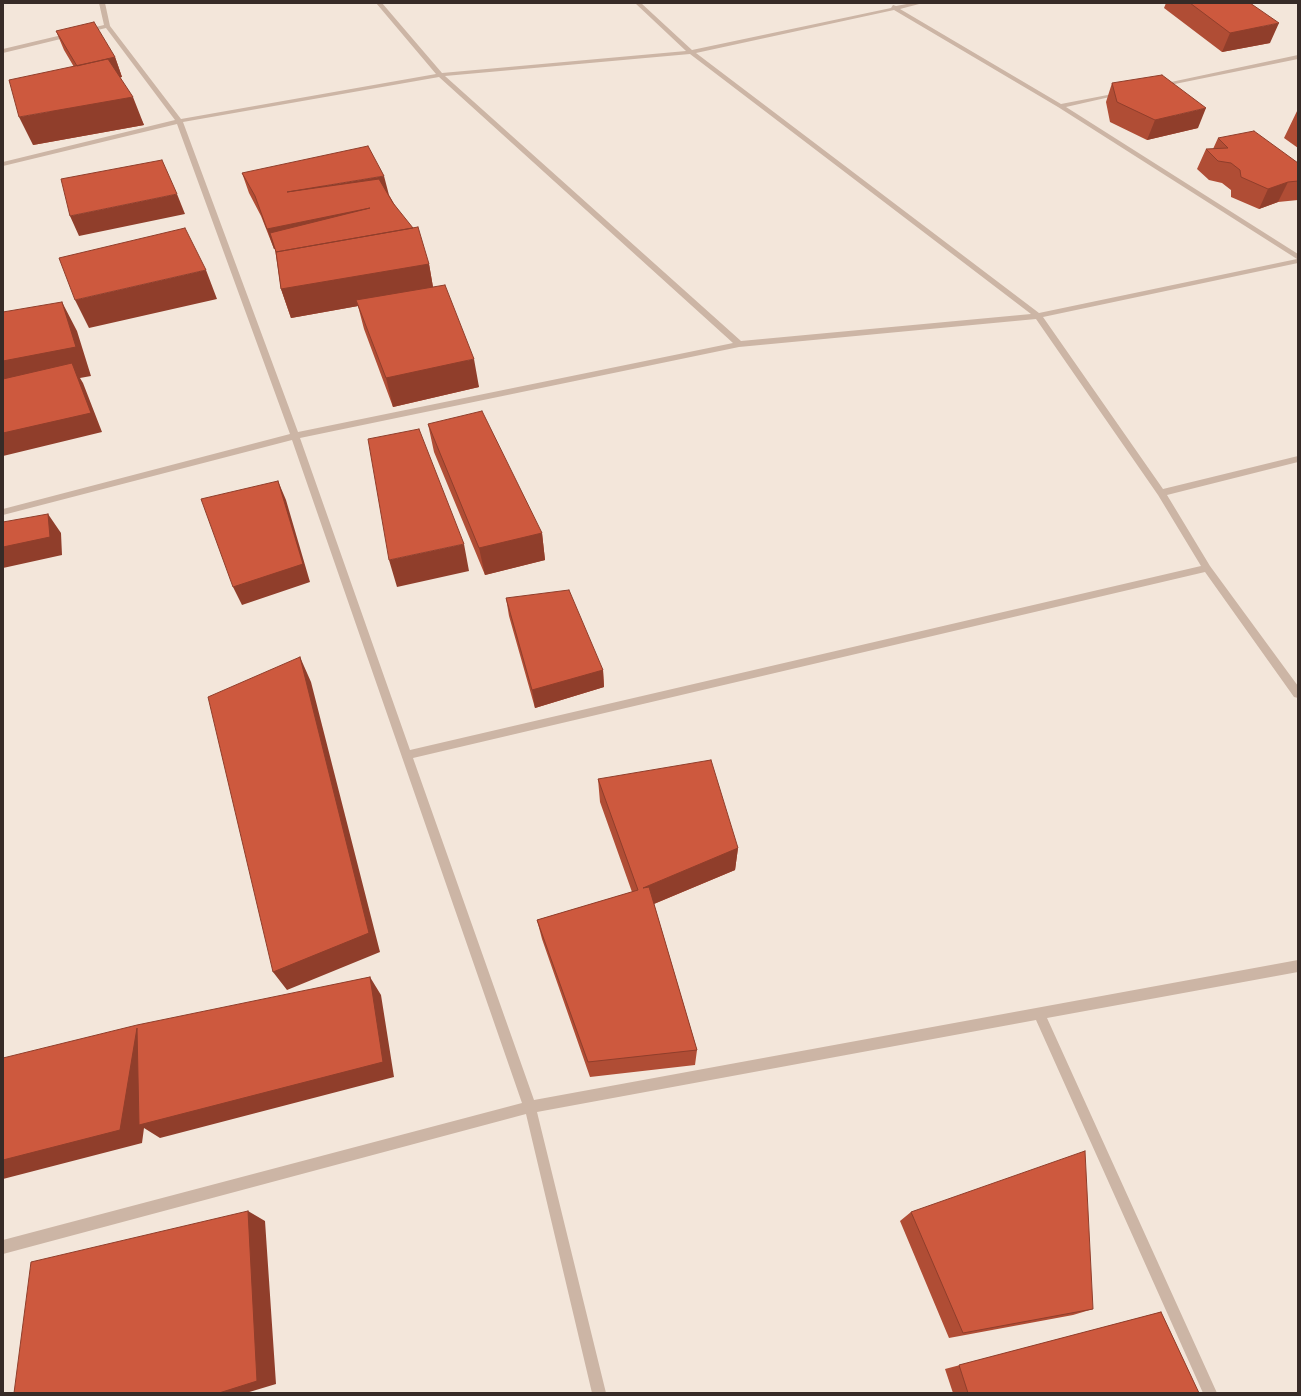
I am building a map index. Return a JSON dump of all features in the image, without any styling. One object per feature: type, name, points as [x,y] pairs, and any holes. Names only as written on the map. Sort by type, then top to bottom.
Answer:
[{"type":"street","points":[[102,3],[107,26],[179,121],[295,436],[530,1107],[599,1393]]},
{"type":"street","points":[[379,3],[440,75],[739,344]]},
{"type":"street","points":[[638,3],[691,52],[1038,316],[1161,494],[1207,568],[1298,694]]},
{"type":"street","points":[[888,3],[1060,106],[1298,257]]},
{"type":"street","points":[[3,164],[179,121],[440,75],[691,52],[920,3]]},
{"type":"street","points":[[3,51],[107,26]]},
{"type":"street","points":[[1152,87],[1298,57]]},
{"type":"street","points":[[1060,106],[1129,92]]},
{"type":"street","points":[[3,512],[295,436],[739,344],[1038,316],[1298,261]]},
{"type":"street","points":[[1161,494],[1298,459]]},
{"type":"street","points":[[407,754],[1207,568]]},
{"type":"street","points":[[3,1247],[530,1107],[1298,966]]},
{"type":"street","points":[[1039,1014],[1210,1393]]},
{"type":"building","points":[[1190,3],[1250,3],[1279,23],[1230,33]]},
{"type":"building","points":[[94,22],[115,57],[77,66],[56,31]]},
{"type":"building","points":[[108,59],[133,97],[19,117],[9,80]]},
{"type":"building","points":[[1162,75],[1206,108],[1155,120],[1117,102],[1112,83]]},
{"type":"building","points":[[1254,131],[1298,163],[1298,181],[1288,182],[1268,189],[1241,177],[1240,170],[1231,163],[1218,161],[1206,149],[1228,148],[1218,138]]},
{"type":"building","points":[[368,146],[384,176],[287,192],[379,179],[393,203],[413,228],[276,252],[270,233],[370,208],[267,229],[255,196],[242,173]]},
{"type":"building","points":[[162,160],[177,194],[70,216],[61,179]]},
{"type":"building","points":[[418,227],[429,264],[281,289],[276,252]]},
{"type":"building","points":[[185,228],[206,270],[75,300],[59,258]]},
{"type":"building","points":[[445,285],[474,359],[386,378],[356,300]]},
{"type":"building","points":[[62,302],[76,347],[3,361],[3,312]]},
{"type":"building","points":[[72,363],[91,413],[3,433],[3,379]]},
{"type":"building","points":[[482,411],[542,533],[479,548],[428,424]]},
{"type":"building","points":[[419,429],[464,544],[389,560],[368,439]]},
{"type":"building","points":[[278,481],[303,564],[233,587],[201,499]]},
{"type":"building","points":[[48,514],[50,537],[3,547],[3,522]]},
{"type":"building","points":[[569,590],[603,670],[532,690],[506,598]]},
{"type":"building","points":[[300,657],[369,933],[273,972],[208,697]]},
{"type":"building","points":[[711,760],[738,848],[643,888],[649,887],[697,1050],[588,1062],[537,920],[638,890],[598,779]]},
{"type":"building","points":[[370,977],[383,1062],[139,1125],[137,1028],[120,1130],[3,1160],[3,1058],[137,1025]]},
{"type":"building","points":[[1085,1151],[1093,1309],[963,1333],[911,1212]]},
{"type":"building","points":[[248,1211],[257,1381],[219,1393],[14,1393],[31,1262]]},
{"type":"building","points":[[1161,1312],[1199,1393],[968,1393],[959,1365]]}]
